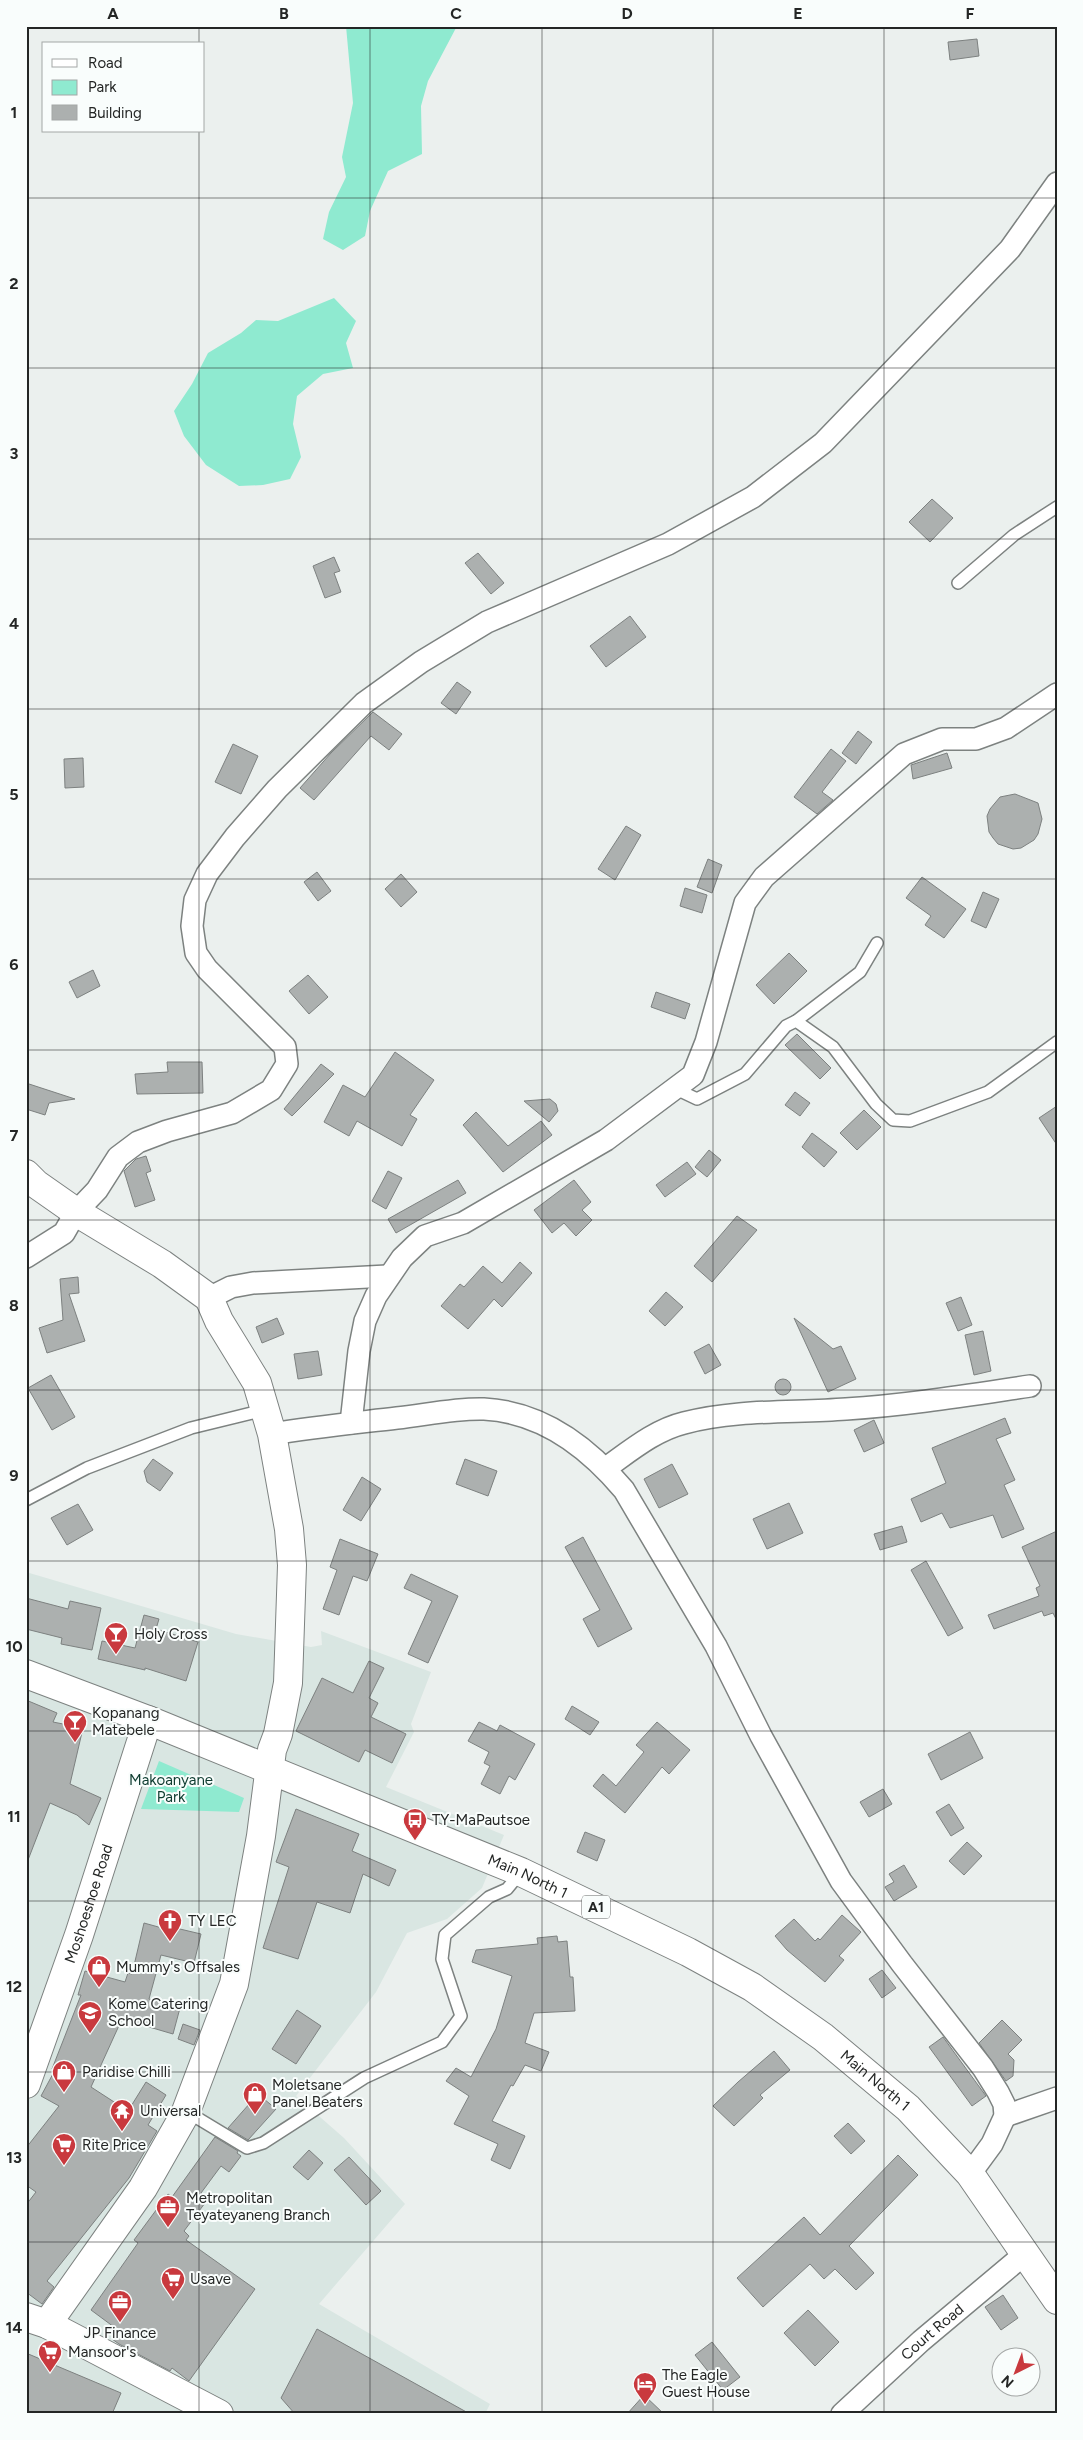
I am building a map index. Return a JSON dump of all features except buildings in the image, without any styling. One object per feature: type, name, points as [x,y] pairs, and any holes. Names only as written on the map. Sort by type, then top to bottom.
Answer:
[{"type":"main road","points":[[26,1174],[36,1184],[76,1212],[162,1264],[209,1298],[219,1321],[257,1383],[268,1422],[289,1529],[292,1565],[288,1683],[278,1734],[272,1750],[271,1770],[234,1984],[185,2114],[143,2188],[37,2320],[219,2414]]},
{"type":"main road","name":"Main North 1","points":[[26,1674],[148,1720],[521,1872],[688,1952],[752,1987],[823,2037],[908,2108],[970,2174],[1057,2300]]},
{"type":"main road","name":"Moshoeshoe Road","points":[[26,2084],[79,1935],[148,1720]]},
{"type":"street","points":[[26,1257],[64,1233],[76,1212],[96,1190],[118,1157],[138,1142],[167,1131],[232,1114],[271,1090],[287,1064],[285,1047],[207,970],[196,953],[192,926],[195,900],[207,874],[235,837],[277,789],[364,703],[421,662],[487,622],[668,544],[753,497],[823,444],[1010,249],[1057,183]]},
{"type":"street","points":[[351,1423],[359,1352],[366,1321],[376,1296],[402,1258],[425,1236],[463,1224],[606,1140],[693,1075],[706,1042],[745,903],[764,877],[904,754],[942,739],[976,739],[1006,728],[1057,694]]},
{"type":"street","points":[[209,1298],[231,1287],[253,1282],[388,1276]]},
{"type":"street","points":[[606,1468],[660,1432],[684,1423],[739,1414],[847,1409],[1030,1386]]},
{"type":"street","points":[[268,1422],[351,1423],[484,1409],[543,1424],[587,1450],[606,1468],[624,1490],[716,1646],[761,1736],[841,1881],[896,1957],[983,2068],[1004,2104],[1005,2116],[992,2144],[970,2174]]},
{"type":"street","points":[[1005,2116],[1057,2098]]},
{"type":"street","name":"Court Road","points":[[842,2414],[921,2341],[1026,2253]]},
{"type":"lane","points":[[958,583],[1014,535],[1057,506]]},
{"type":"lane","points":[[676,1088],[697,1099],[745,1074],[786,1026],[796,1022],[860,972],[877,943]]},
{"type":"lane","points":[[796,1022],[832,1047],[876,1104],[893,1120],[910,1121],[988,1092],[1057,1042]]},
{"type":"lane","points":[[26,1500],[87,1468],[191,1428],[268,1422]]},
{"type":"lane","points":[[185,2114],[194,2116],[248,2148],[262,2143],[364,2078],[442,2042],[460,2016],[442,1959],[445,1935],[489,1897],[507,1889],[521,1872]]},
{"type":"shaded area","points":[[26,1572],[236,1634],[311,1647],[322,1645],[321,1631],[431,1672],[411,1724],[414,1732],[386,1787],[504,1835],[482,1888],[447,1919],[407,1933],[376,1992],[296,2096],[344,2138],[405,2204],[319,2304],[490,2404],[485,2414],[26,2414]]},
{"type":"green space","points":[[346,26],[457,26],[428,81],[421,106],[422,154],[388,171],[370,211],[365,236],[343,250],[323,239],[329,212],[346,177],[342,157],[353,103]]},
{"type":"green space","points":[[334,298],[356,321],[346,343],[353,368],[323,374],[297,396],[293,424],[301,457],[290,479],[263,485],[239,486],[206,465],[184,436],[174,411],[192,384],[208,353],[241,333],[256,320],[278,321]]},
{"type":"green space","name":"Makoanyane Park","points":[[159,1761],[244,1798],[239,1812],[141,1809]]},
{"type":"place","name":"Holy Cross","points":[[116,1655]]},
{"type":"place","name":"Kopanang Matebele","points":[[75,1743]]},
{"type":"place","name":"TY-MaPautsoe","points":[[415,1841]]},
{"type":"place","name":"TY LEC","points":[[170,1942]]},
{"type":"place","name":"Mummy's Offsales","points":[[99,1988]]},
{"type":"place","name":"Kome Catering School","points":[[90,2034]]},
{"type":"place","name":"Paridise Chilli","points":[[64,2093]]},
{"type":"place","name":"Moletsane Panel Beaters","points":[[255,2115]]},
{"type":"place","name":"Universal","points":[[122,2132]]},
{"type":"place","name":"Rite Price","points":[[64,2166]]},
{"type":"place","name":"Metropolitan Teyateyaneng Branch","points":[[168,2228]]},
{"type":"place","name":"Usave","points":[[173,2300]]},
{"type":"place","name":"JP Finance","points":[[120,2323]]},
{"type":"place","name":"Mansoor's","points":[[50,2373]]},
{"type":"place","name":"The Eagle Guest House","points":[[645,2405]]}]
